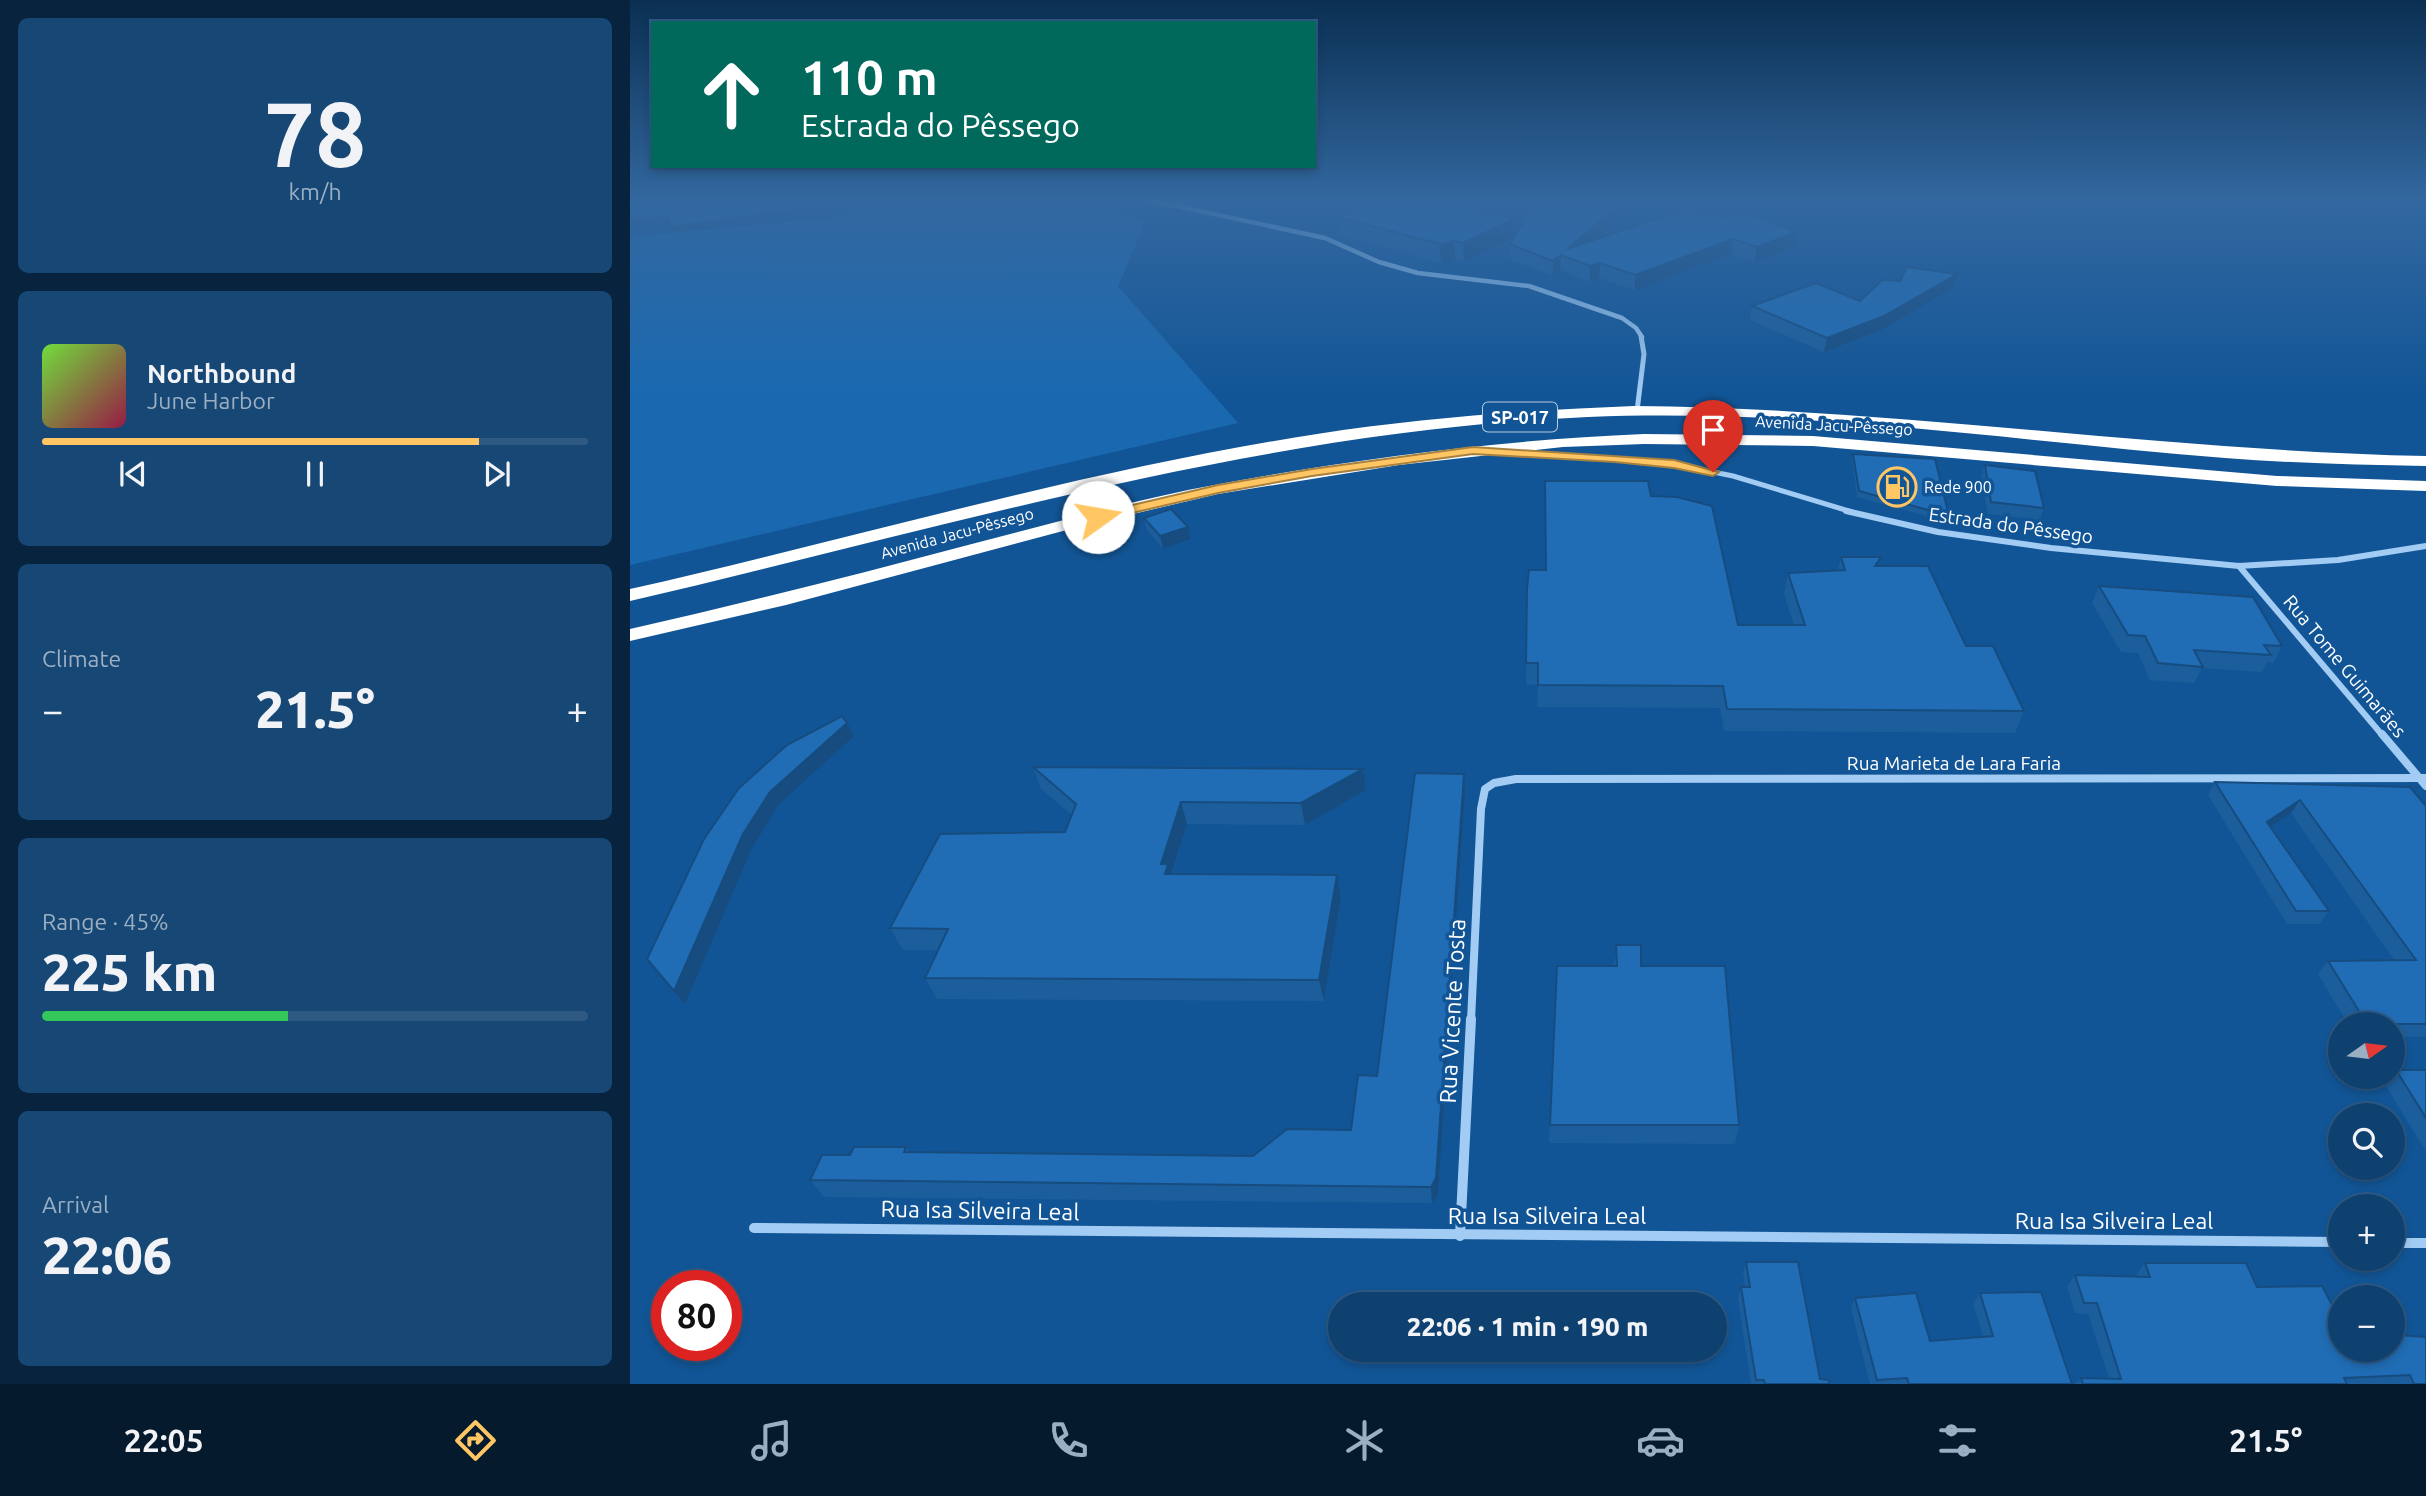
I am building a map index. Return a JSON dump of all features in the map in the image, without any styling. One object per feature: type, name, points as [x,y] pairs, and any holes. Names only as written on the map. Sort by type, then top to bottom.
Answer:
[{"type":"highway","name":"Avenida Jacu-Pêssego","points":[[630,595],[1171,466],[1275,446],[1463,421],[1637,411],[1827,416],[2299,457],[2426,461]]},
{"type":"highway","name":"Avenida Jacu-Pêssego","points":[[630,635],[779,601],[1074,523],[1218,489],[1312,472],[1473,450],[1644,439],[1813,441],[2264,481],[2426,486]]},
{"type":"street","points":[[1385,264],[1418,273],[1529,286],[1622,318],[1636,328],[1642,338],[1644,354],[1637,411]]},
{"type":"street","name":"Estrada do Pêssego","points":[[1473,450],[1551,453],[1674,464],[1733,476],[1873,519],[1938,532],[2051,548],[2239,566],[2338,561],[2426,546]]},
{"type":"street","name":"Rua Tome Guimarães","points":[[2239,566],[2423,778],[2426,786]]},
{"type":"street","name":"Rua Marieta de Lara Faria","points":[[1485,789],[1494,783],[1516,779],[2423,778]]},
{"type":"street","name":"Rua Vicente Tosta","points":[[1460,1236],[1481,809],[1485,789]]},
{"type":"street","name":"Rua Isa Silveira Leal","points":[[754,1228],[2328,1242]]},
{"type":"street","points":[[2405,1243],[2426,1243]]},
{"type":"shaded area","points":[[630,264],[1128,264],[1118,286],[1238,423],[630,565]]},
{"type":"building","points":[[1602,264],[1666,264],[1635,275]]},
{"type":"building","points":[[1907,267],[1957,274],[1884,316],[1827,338],[1752,306],[1816,283],[1860,301],[1882,280],[1900,281]]},
{"type":"building","name":"Rede 900","points":[[1853,454],[1935,459],[1948,512],[1928,510],[1859,491]]},
{"type":"building","points":[[1985,465],[2035,471],[2044,508],[1991,502]]},
{"type":"building","points":[[1545,481],[1648,481],[1651,496],[1677,497],[1712,506],[1738,625],[1805,625],[1788,573],[1845,570],[1841,557],[1881,557],[1875,566],[1928,566],[1966,646],[1993,646],[2024,711],[1727,709],[1723,686],[1538,685],[1538,663],[1526,663],[1527,588],[1529,570],[1546,570]]},
{"type":"building","points":[[1171,509],[1188,527],[1160,536],[1144,518]]},
{"type":"building","points":[[2099,586],[2253,597],[2282,646],[2264,645],[2271,655],[2194,650],[2203,667],[2158,663],[2145,636],[2128,635]]},
{"type":"building","points":[[842,716],[847,723],[770,792],[743,834],[674,991],[647,959],[704,839],[739,788],[787,745]]},
{"type":"building","points":[[1033,767],[1363,769],[1301,803],[1181,802],[1161,864],[1168,864],[1165,874],[1337,875],[1319,980],[925,978],[948,929],[890,928],[940,834],[1065,832],[1076,804]]},
{"type":"building","points":[[1415,773],[1464,774],[1436,1178],[1431,1187],[810,1180],[822,1155],[850,1155],[854,1147],[906,1147],[904,1152],[1253,1156],[1287,1129],[1351,1130],[1358,1075],[1377,1076]]},
{"type":"building","points":[[2215,782],[2410,787],[2426,806],[2426,1024],[2405,1024],[2405,1012],[2360,1012],[2328,961],[2416,960],[2300,800],[2267,822],[2329,911],[2296,911]]},
{"type":"building","points":[[1616,945],[1641,945],[1641,966],[1725,966],[1739,1125],[1550,1125],[1557,966],[1617,966]]},
{"type":"building","points":[[2405,1070],[2426,1070],[2426,1118],[2405,1084]]},
{"type":"building","points":[[1746,1262],[1798,1262],[1820,1379],[1829,1380],[1829,1384],[1765,1384],[1764,1380],[1756,1380],[1741,1287],[1750,1287]]},
{"type":"building","points":[[2145,1263],[2246,1263],[2257,1287],[2322,1286],[2328,1297],[2328,1362],[2405,1362],[2405,1335],[2426,1337],[2426,1384],[2414,1384],[2410,1375],[2344,1378],[2347,1384],[2083,1384],[2081,1378],[2121,1379],[2097,1303],[2084,1303],[2075,1275],[2150,1277]]},
{"type":"building","points":[[2041,1292],[2072,1384],[1909,1384],[1907,1378],[1877,1380],[1855,1298],[1916,1293],[1930,1341],[1993,1336],[1980,1293]]},
{"type":"place","name":"Rede 900","points":[[1897,487]]},
{"type":"route","points":[[1098,517],[1218,489],[1312,472],[1473,450],[1615,458],[1674,464],[1713,472]]}]
